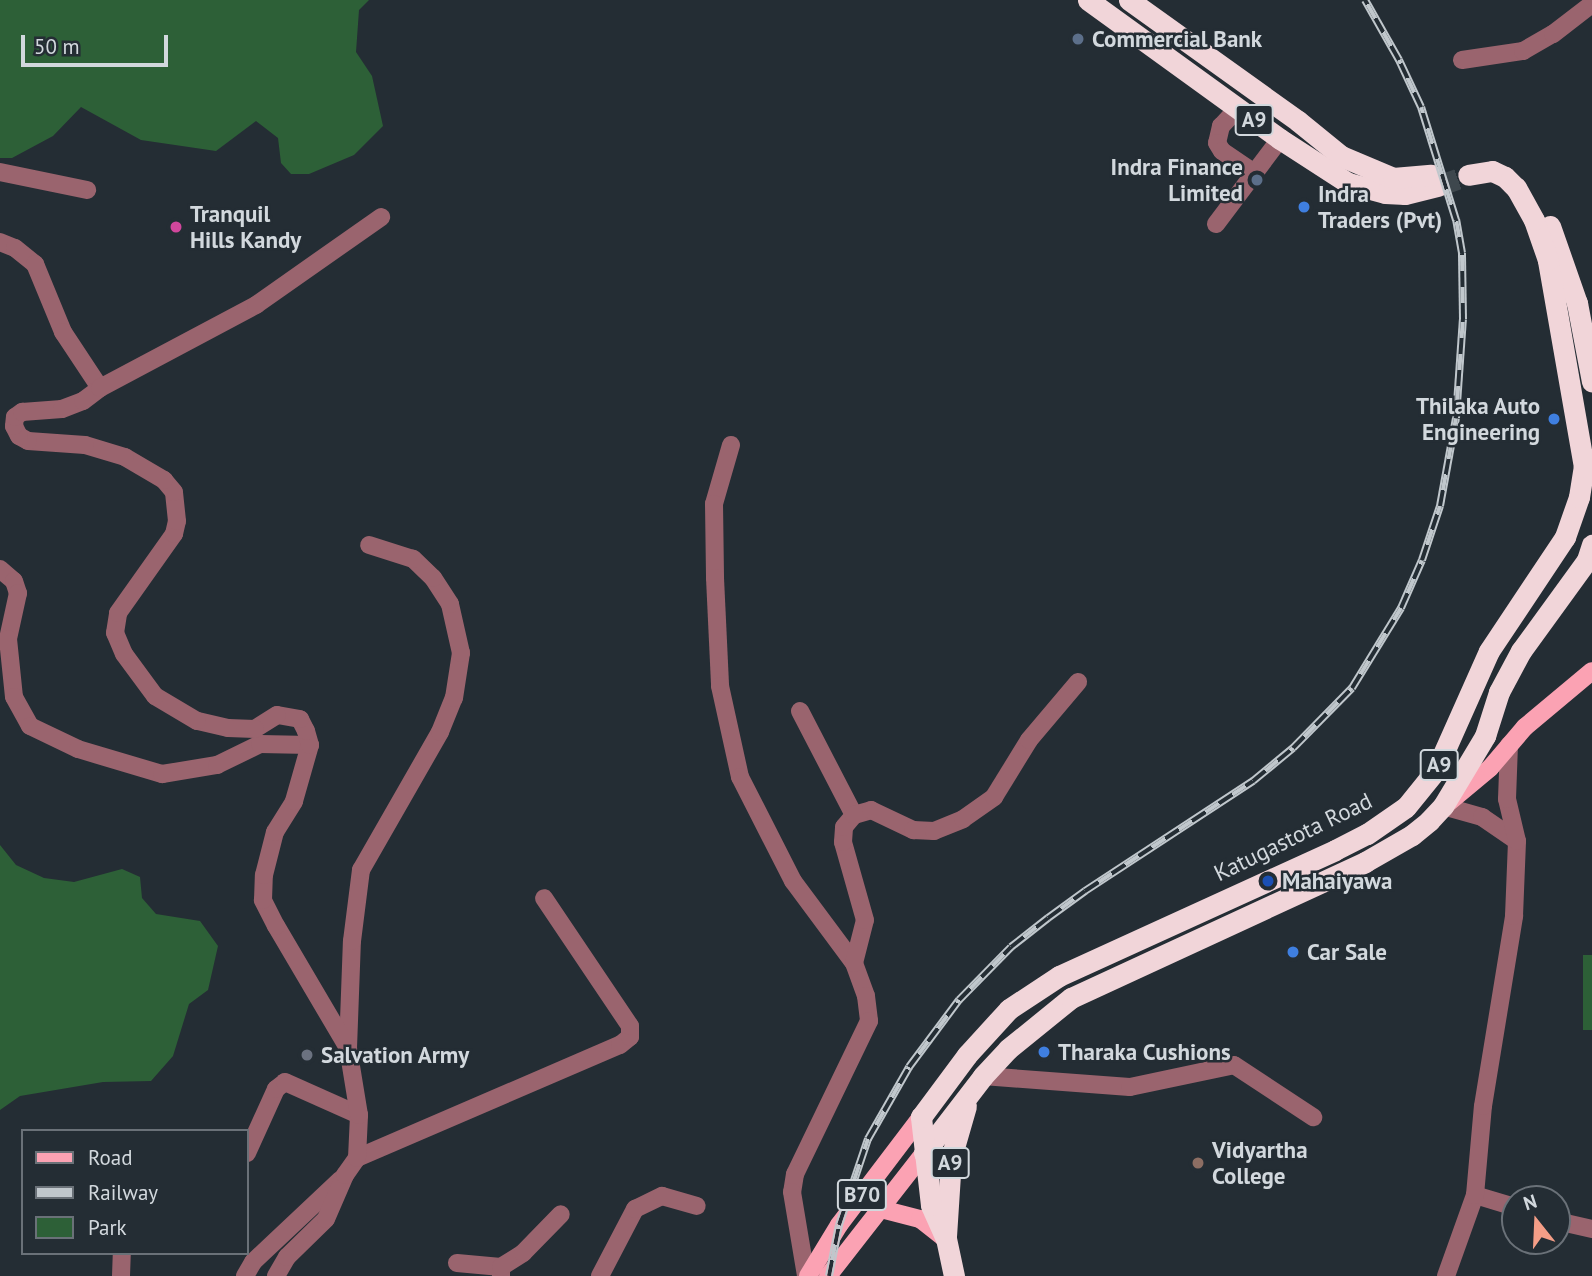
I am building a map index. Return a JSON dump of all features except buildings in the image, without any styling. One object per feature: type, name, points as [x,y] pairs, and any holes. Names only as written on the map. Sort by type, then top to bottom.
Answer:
[{"type":"highway","name":"A9","points":[[1088,0],[1331,173],[1365,189],[1405,194],[1436,180],[1393,178],[1341,156],[1298,121],[1129,0]]},
{"type":"highway","name":"Katugastota Road","points":[[921,1117],[967,1055],[1009,1009],[1030,994],[1059,976],[1356,839],[1406,807],[1436,771],[1494,643],[1558,550],[1588,477],[1558,302],[1534,219],[1516,188],[1505,177],[1492,171],[1465,169],[1488,157],[1505,161],[1528,181],[1564,261],[1582,329],[1592,382]]},
{"type":"highway","name":"A9","points":[[946,1239],[951,1158],[977,1084],[1028,1030],[1071,998],[1365,862],[1412,835],[1443,806],[1485,736],[1507,674],[1587,560],[1592,545]]},
{"type":"highway","points":[[924,1153],[977,1084]]},
{"type":"highway","name":"A9","points":[[921,1117],[931,1205],[946,1239],[954,1276]]},
{"type":"main road","points":[[1582,329],[1592,348]]},
{"type":"main road","points":[[1443,806],[1490,768],[1525,727],[1592,671]]},
{"type":"main road","name":"B70","points":[[807,1276],[839,1225],[921,1117]]},
{"type":"main road","name":"B70","points":[[828,1276],[924,1153]]},
{"type":"main road","points":[[881,1209],[920,1219],[946,1239]]},
{"type":"street","points":[[1462,60],[1523,51],[1553,34],[1592,4]]},
{"type":"street","points":[[1238,107],[1221,126],[1217,143],[1222,151],[1255,173]]},
{"type":"street","points":[[1216,224],[1280,139]]},
{"type":"street","points":[[0,172],[87,190]]},
{"type":"street","points":[[348,1048],[276,926],[264,900],[264,875],[275,832],[294,801],[310,745],[300,719],[291,715],[277,715],[255,729],[228,729],[197,721],[155,696],[124,654],[115,633],[118,613],[174,534],[177,521],[174,492],[164,480],[125,457],[85,445],[28,441],[19,436],[14,426],[15,417],[22,412],[62,409],[83,401],[100,388],[256,304],[381,217]]},
{"type":"street","points":[[0,242],[15,248],[35,264],[63,332],[100,388]]},
{"type":"street","points":[[731,445],[714,504],[715,578],[720,686],[740,777],[793,881],[854,962],[866,996],[869,1021],[795,1174],[792,1192],[807,1276]]},
{"type":"street","points":[[357,1158],[359,1115],[348,1048],[352,941],[361,870],[440,732],[454,698],[461,653],[450,604],[433,578],[414,559],[369,545]]},
{"type":"street","points":[[0,569],[14,580],[18,593],[8,639],[14,697],[30,726],[78,749],[162,774],[217,765],[260,744],[310,745]]},
{"type":"street","points":[[854,962],[865,920],[843,842],[844,828],[854,816],[872,810],[913,830],[934,831],[963,820],[994,797],[1028,740],[1078,682]]},
{"type":"street","points":[[800,711],[854,816]]},
{"type":"street","points":[[1446,1276],[1475,1195],[1483,1107],[1514,916],[1517,841],[1507,799],[1509,745]]},
{"type":"street","points":[[1443,806],[1482,817],[1517,841]]},
{"type":"street","points":[[245,1276],[253,1262],[345,1175],[357,1158],[620,1045],[630,1037],[630,1026],[544,898]]},
{"type":"street","points":[[977,1084],[1130,1087],[1234,1065],[1312,1117]]},
{"type":"street","points":[[248,1151],[275,1089],[285,1082],[359,1115]]},
{"type":"street","points":[[276,1276],[287,1257],[326,1219],[345,1175]]},
{"type":"street","points":[[1475,1195],[1501,1203]]},
{"type":"street","points":[[600,1276],[635,1209],[662,1196],[697,1206]]},
{"type":"street","points":[[457,1264],[501,1272],[561,1214]]},
{"type":"street","points":[[1571,1224],[1592,1229]]},
{"type":"street","points":[[121,1276],[122,1255]]},
{"type":"green space","points":[[0,0],[369,0],[359,10],[356,52],[372,76],[383,126],[354,155],[309,174],[291,174],[281,163],[278,138],[256,121],[216,151],[141,140],[81,107],[53,136],[12,158],[0,158]]},
{"type":"green space","points":[[0,845],[16,865],[44,878],[74,882],[122,869],[140,877],[142,898],[156,914],[200,921],[218,946],[208,990],[189,1004],[173,1056],[151,1081],[103,1082],[20,1096],[0,1110]]},
{"type":"green space","points":[[1583,955],[1592,955],[1592,1030],[1583,1030]]},
{"type":"tunnel","points":[[1438,186],[1468,175]]},
{"type":"railway","points":[[829,1276],[839,1225],[868,1139],[909,1067],[959,1000],[1011,947],[1048,918],[1253,781],[1293,748],[1352,688],[1401,608],[1422,560],[1440,506],[1456,418],[1463,319],[1462,253],[1456,220],[1421,107],[1399,60],[1365,0]]},
{"type":"place","name":"Commercial Bank","points":[[1078,39]]},
{"type":"place","name":"Indra Finance Limited","points":[[1257,180]]},
{"type":"place","name":"Indra Traders (Pvt)","points":[[1304,207]]},
{"type":"place","name":"Tranquil Hills Kandy","points":[[176,227]]},
{"type":"place","name":"Thilaka Auto Engineering","points":[[1554,419]]},
{"type":"place","name":"Mahaiyawa","points":[[1268,881]]},
{"type":"place","name":"Car Sale","points":[[1293,952]]},
{"type":"place","name":"Tharaka Cushions","points":[[1044,1052]]},
{"type":"place","name":"Salvation Army","points":[[307,1055]]},
{"type":"place","name":"Vidyartha College","points":[[1198,1163]]}]
